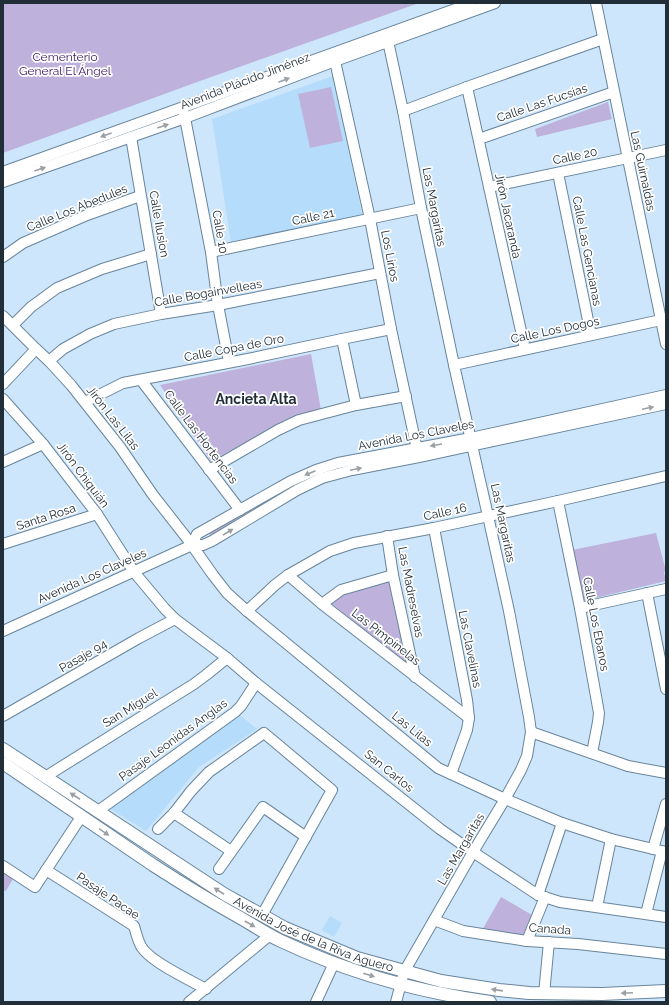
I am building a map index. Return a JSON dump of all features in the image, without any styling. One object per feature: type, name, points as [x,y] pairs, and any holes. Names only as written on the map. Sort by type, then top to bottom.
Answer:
[{"type":"main road","name":"Avenida José de la Riva Aguero","points":[[4,755],[45,777],[224,894],[285,928],[357,958],[404,972],[448,982],[529,993],[544,998],[666,991]]},
{"type":"main road","name":"Avenida José de la Riva Aguero","points":[[4,755],[82,817],[181,883],[270,935],[307,953],[360,972],[442,994],[490,1002]]},
{"type":"street","name":"Avenida Plácido Jiménez","points":[[3,172],[472,3]]},
{"type":"street","name":"Avenida Plácido Jiménez","points":[[3,182],[185,118],[388,41],[495,3]]},
{"type":"street","name":"Las Guirnaldas","points":[[596,3],[666,344]]},
{"type":"street","points":[[403,111],[603,39]]},
{"type":"street","name":"Las Margaritas","points":[[388,41],[421,208],[514,641],[531,732],[527,756],[521,770],[404,972],[396,1002]]},
{"type":"street","name":"Los Lirios","points":[[335,61],[370,219],[391,329],[418,453]]},
{"type":"street","name":"Jirón Jacaranda","points":[[468,87],[488,187],[525,349]]},
{"type":"street","name":"Calle Las Fucsias","points":[[479,139],[614,92]]},
{"type":"street","name":"Calle 10","points":[[182,108],[211,252],[218,305],[229,362]]},
{"type":"street","name":"Calle Ilusion","points":[[131,137],[160,314]]},
{"type":"street","name":"Calle 20","points":[[488,187],[666,150]]},
{"type":"street","name":"Calle Las Gencianas","points":[[558,173],[591,335]]},
{"type":"street","name":"Calle Los Abedules","points":[[3,257],[23,243],[87,215],[140,196]]},
{"type":"street","name":"Calle 21","points":[[211,252],[421,208]]},
{"type":"street","points":[[13,325],[31,307],[57,288],[102,269],[151,254]]},
{"type":"street","name":"Calle Bogainvelleas","points":[[49,361],[63,349],[90,334],[114,324],[380,273]]},
{"type":"street","name":"Jirón Las Lilas","points":[[3,316],[49,361],[85,402],[192,545]]},
{"type":"street","name":"Calle Los Dogos","points":[[454,365],[661,320]]},
{"type":"street","name":"Calle Copa de Oro","points":[[85,402],[123,383],[391,329]]},
{"type":"street","points":[[342,339],[356,405]]},
{"type":"street","points":[[3,384],[36,349]]},
{"type":"street","name":"Calle Las Hortencias","points":[[141,380],[240,510]]},
{"type":"street","name":"Avenida Los Claveles","points":[[472,442],[666,395]]},
{"type":"street","points":[[209,470],[278,430],[299,420],[356,405],[406,396]]},
{"type":"street","name":"Jirón Chiquián","points":[[3,399],[43,444],[97,514],[134,572]]},
{"type":"street","name":"Avenida Los Claveles","points":[[3,631],[192,545],[204,545],[212,542],[297,490],[322,478],[418,453],[666,404]]},
{"type":"street","points":[[3,462],[43,444]]},
{"type":"street","name":"Avenida Los Claveles","points":[[192,545],[197,534],[291,481],[316,470],[338,463],[418,453]]},
{"type":"street","name":"Calle 16","points":[[247,611],[288,575],[336,549],[354,542],[434,528],[666,476]]},
{"type":"street","name":"Calle Los Ebanos","points":[[558,501],[580,608],[599,713],[592,753]]},
{"type":"street","name":"Santa Rosa","points":[[3,544],[97,514]]},
{"type":"street","name":"Las Clavelinas","points":[[434,528],[467,700],[469,718],[467,730],[451,774]]},
{"type":"street","name":"Las Madreselvas","points":[[388,536],[393,576],[415,677]]},
{"type":"street","name":"Las Lilas","points":[[192,545],[226,592],[247,611],[438,768],[505,799],[562,822],[611,839],[660,851]]},
{"type":"street","name":"San Carlos","points":[[134,572],[175,619],[227,658],[256,683],[440,829],[473,852],[541,896],[560,902],[666,917]]},
{"type":"street","name":"Las Pimpinelas","points":[[288,575],[322,604],[469,718]]},
{"type":"street","points":[[322,604],[341,590],[393,576]]},
{"type":"street","points":[[580,608],[666,588]]},
{"type":"street","points":[[647,593],[666,689]]},
{"type":"street","name":"Pasaje 94","points":[[3,716],[175,619]]},
{"type":"street","name":"San Miguel","points":[[45,777],[194,684],[227,658]]},
{"type":"street","name":"Pasaje Leonidas Anglas","points":[[98,811],[235,712],[241,706],[256,683]]},
{"type":"street","points":[[531,732],[628,766],[666,773]]},
{"type":"street","points":[[158,829],[174,813],[191,791],[209,772],[264,734],[332,790],[262,915]]},
{"type":"street","points":[[646,914],[660,851],[666,804]]},
{"type":"street","points":[[219,869],[263,807],[306,837]]},
{"type":"street","points":[[174,813],[231,851]]},
{"type":"street","points":[[3,866],[35,887],[82,817]]},
{"type":"street","points":[[527,940],[562,822]]},
{"type":"street","points":[[597,907],[611,839]]},
{"type":"street","name":"Pasaje Pacae","points":[[46,870],[134,926],[140,945],[147,954],[157,962],[206,989]]},
{"type":"street","name":"Canada","points":[[434,920],[463,931],[527,940],[666,954]]},
{"type":"street","points":[[189,1002],[270,935]]},
{"type":"street","points":[[544,998],[549,942]]},
{"type":"street","points":[[316,1002],[334,963]]},
{"type":"shaded area","points":[[333,76],[363,219],[231,243],[212,119]]},
{"type":"shaded area","points":[[240,715],[257,729],[199,767],[146,831],[109,808]]},
{"type":"shaded area","points":[[330,916],[342,923],[334,937],[322,930]]},
{"type":"green space","name":"Cementerio General El Ángel","points":[[3,3],[419,3],[3,153]]},
{"type":"green space","points":[[331,87],[343,141],[310,148],[298,94]]},
{"type":"green space","points":[[608,102],[612,119],[537,137],[535,129]]},
{"type":"green space","points":[[311,354],[321,410],[286,422],[211,461],[160,385]]},
{"type":"green space","points":[[337,466],[356,467],[211,536],[209,533],[303,479]]},
{"type":"green space","points":[[656,533],[666,571],[664,572],[666,581],[583,601],[572,550]]},
{"type":"green space","points":[[390,580],[394,581],[407,664],[331,603],[347,593]]},
{"type":"green space","points":[[3,872],[13,879],[6,891],[3,890]]},
{"type":"green space","points":[[501,897],[532,915],[524,935],[481,932]]},
{"type":"district","name":"Ancieta Alta","points":[[256,399]]}]
